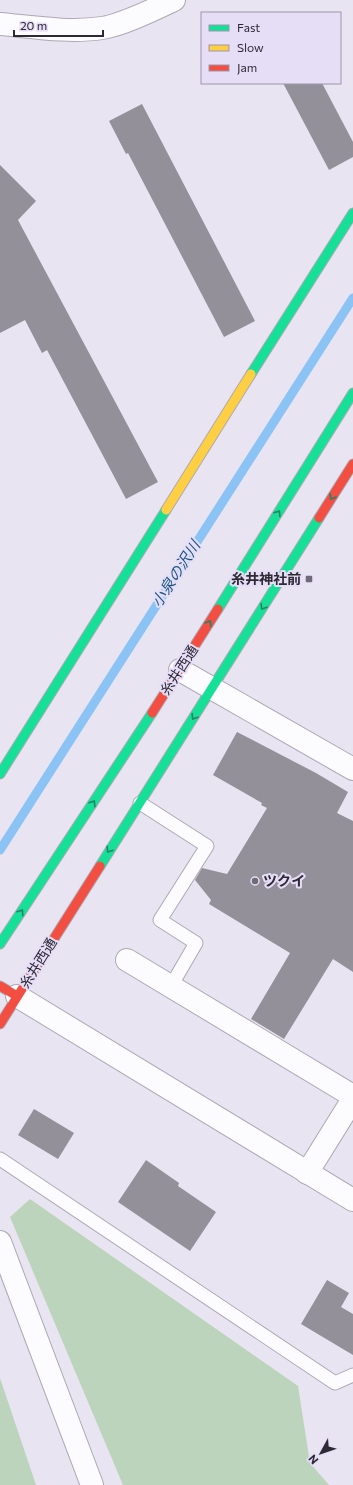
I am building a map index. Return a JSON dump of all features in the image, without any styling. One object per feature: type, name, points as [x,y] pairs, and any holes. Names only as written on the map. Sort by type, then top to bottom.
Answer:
[{"type":"street","points":[[0,24],[58,30],[103,28],[152,11],[174,0]]},
{"type":"street","points":[[0,774],[353,213]]},
{"type":"street","name":"糸井西通","points":[[0,944],[180,670],[350,406]]},
{"type":"street","name":"糸井西通","points":[[0,1024],[9,991],[140,803],[353,464]]},
{"type":"street","points":[[180,670],[353,769]]},
{"type":"street","points":[[127,960],[353,1098],[307,1173]]},
{"type":"street","points":[[9,991],[353,1200]]},
{"type":"street","points":[[0,1242],[92,1485]]},
{"type":"lane","points":[[140,803],[208,846],[160,920],[196,943],[171,986]]},
{"type":"lane","points":[[0,1159],[335,1383],[353,1375]]},
{"type":"green space","points":[[30,1199],[298,1386],[310,1463],[329,1485],[123,1485],[10,1217]]},
{"type":"green space","points":[[0,1378],[36,1485],[0,1485]]},
{"type":"building","points":[[284,84],[323,84],[353,142],[353,157],[329,170]]},
{"type":"building","points":[[142,104],[255,321],[224,337],[128,153],[126,154],[109,121]]},
{"type":"building","points":[[0,165],[36,201],[18,220],[158,482],[126,499],[47,350],[42,353],[25,320],[0,333]]},
{"type":"building","points":[[237,732],[316,773],[348,792],[337,813],[353,821],[353,972],[333,959],[284,1039],[251,1019],[290,953],[209,904],[211,900],[195,880],[202,868],[227,874],[267,808],[261,805],[262,803],[213,775]]},
{"type":"building","points":[[34,1109],[74,1133],[58,1159],[18,1135]]},
{"type":"building","points":[[146,1160],[179,1183],[178,1186],[216,1212],[190,1251],[118,1202]]},
{"type":"building","points":[[327,1280],[349,1293],[341,1307],[353,1314],[353,1355],[301,1324]]},
{"type":"waterway","name":"小泉の沢川","points":[[0,850],[353,298]]},
{"type":"traffic: fast","points":[[251,374],[353,213]]},
{"type":"traffic: fast","points":[[218,609],[353,393]]},
{"type":"traffic: fast","points":[[0,774],[166,510]]},
{"type":"traffic: fast","points":[[100,866],[319,518]]},
{"type":"traffic: fast","points":[[0,944],[152,713]]},
{"type":"traffic: slow","points":[[166,510],[251,374]]},
{"type":"traffic: jam","points":[[319,518],[353,464]]},
{"type":"traffic: jam","points":[[152,713],[218,609]]},
{"type":"traffic: jam","points":[[0,1024],[100,866]]},
{"type":"traffic: jam","points":[[0,986],[17,996]]},
{"type":"place","name":"糸井神社前","points":[[309,579]]},
{"type":"place","name":"ツクイ","points":[[255,881]]}]
